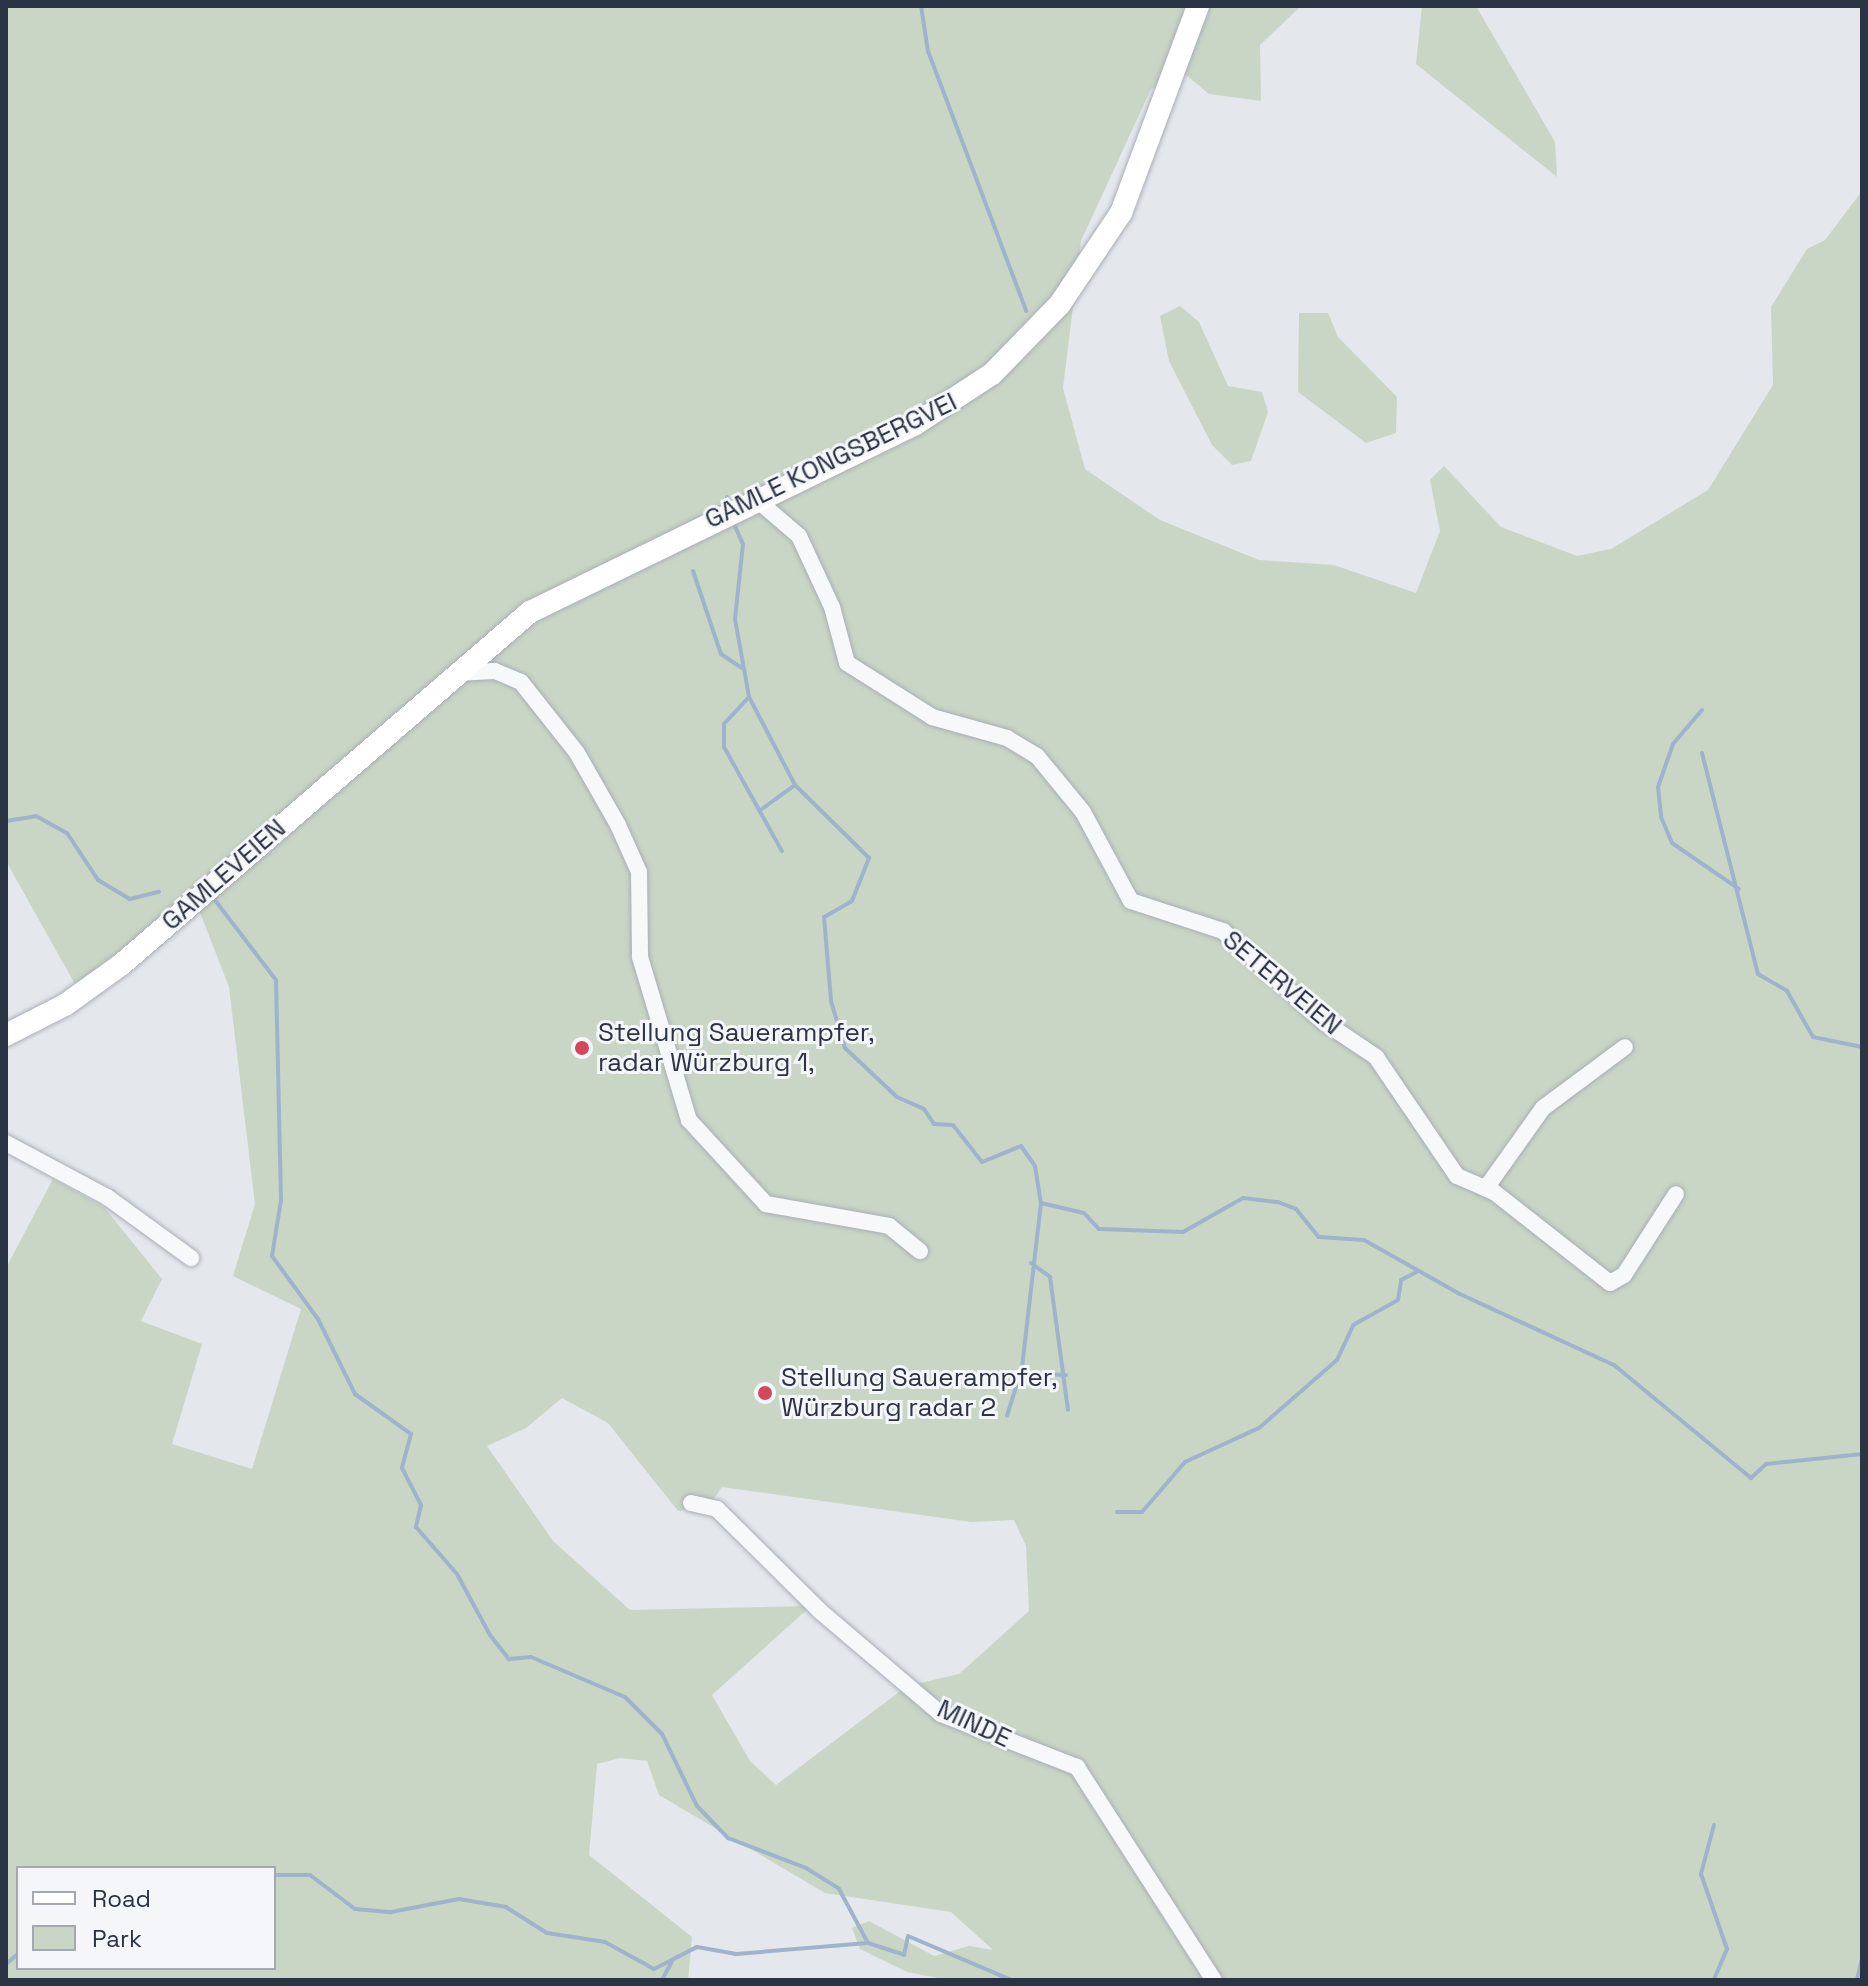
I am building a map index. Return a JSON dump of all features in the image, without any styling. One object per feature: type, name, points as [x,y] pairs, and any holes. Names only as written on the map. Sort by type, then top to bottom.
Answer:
[{"type":"main road","name":"GAMLE KONGSBERGVEI","points":[[429,696],[538,607],[944,408],[1045,322],[1132,193],[1198,6]]},
{"type":"main road","name":"GAMLEVEIEN","points":[[6,1035],[111,972],[429,696]]},
{"type":"street","name":"SETERVEIEN","points":[[757,500],[799,536],[832,607],[847,663],[932,717],[1007,738],[1037,756],[1083,812],[1131,901],[1235,939],[1324,1022],[1376,1057],[1424,1121],[1446,1166],[1486,1188],[1610,1283],[1624,1275],[1676,1194]]},
{"type":"street","points":[[455,673],[495,671],[521,682],[577,753],[618,825],[639,872],[640,957],[689,1120],[766,1204],[889,1226],[920,1251]]},
{"type":"street","points":[[1486,1188],[1543,1108],[1625,1047]]},
{"type":"street","points":[[6,1143],[107,1197],[191,1258]]},
{"type":"street","name":"MINDE","points":[[691,1503],[717,1509],[828,1619],[941,1714],[1077,1767],[1214,1980]]},
{"type":"green space","points":[[6,6],[1301,6],[1260,45],[1261,101],[1209,94],[1186,75],[1151,89],[1081,241],[1063,388],[1085,469],[1160,520],[1259,560],[1334,565],[1416,593],[1440,531],[1430,480],[1444,466],[1501,527],[1577,556],[1611,549],[1708,490],[1773,385],[1771,307],[1807,249],[1825,240],[1862,191],[1862,1980],[948,1980],[907,1972],[860,1949],[852,1928],[869,1921],[934,1956],[969,1946],[993,1950],[951,1912],[825,1893],[659,1795],[647,1761],[620,1758],[597,1764],[589,1855],[692,1937],[688,1980],[6,1980],[6,1268],[53,1179],[104,1207],[162,1279],[141,1321],[202,1344],[172,1444],[252,1469],[301,1309],[233,1276],[255,1204],[229,987],[192,892],[76,986],[6,861]],"holes":[[[562,1398],[608,1423],[678,1511],[708,1507],[722,1487],[971,1522],[1014,1520],[1026,1546],[1029,1611],[959,1674],[907,1686],[776,1785],[750,1761],[712,1695],[811,1606],[630,1610],[553,1541],[487,1446],[526,1428]]]},
{"type":"green space","points":[[1422,6],[1476,6],[1555,142],[1557,177],[1416,64]]},
{"type":"green space","points":[[1180,306],[1199,322],[1228,386],[1262,392],[1268,412],[1251,461],[1232,465],[1212,445],[1169,361],[1160,316]]},
{"type":"green space","points":[[1299,313],[1328,313],[1338,337],[1397,397],[1396,433],[1366,443],[1298,392]]},
{"type":"waterway","points":[[921,6],[928,51],[1026,311]]},
{"type":"waterway","points":[[734,524],[743,544],[735,619],[749,697],[795,785],[869,858],[852,901],[824,917],[831,1001],[845,1048],[897,1097],[924,1109],[934,1124],[953,1125],[982,1162],[1021,1146],[1035,1166],[1041,1203],[1022,1368],[1007,1416]]},
{"type":"waterway","points":[[693,571],[721,654],[742,668]]},
{"type":"waterway","points":[[749,697],[724,724],[724,747],[782,851]]},
{"type":"waterway","points":[[1702,710],[1673,744],[1658,787],[1661,817],[1672,843],[1739,889]]},
{"type":"waterway","points":[[1702,753],[1758,974],[1787,991],[1813,1037],[1862,1047]]},
{"type":"waterway","points":[[762,809],[795,785]]},
{"type":"waterway","points":[[6,821],[36,816],[67,833],[98,880],[130,899],[159,892]]},
{"type":"waterway","points":[[211,895],[276,980],[281,1200],[272,1256],[318,1319],[355,1394],[411,1434],[402,1468],[421,1505],[416,1527],[457,1574],[490,1635],[509,1659],[531,1657],[625,1697],[662,1734],[697,1806],[728,1838],[806,1868],[839,1889],[868,1943],[904,1955],[908,1936],[1011,1980]]},
{"type":"waterway","points":[[1041,1203],[1084,1213],[1099,1229],[1183,1232],[1243,1198],[1278,1202],[1296,1209],[1319,1237],[1364,1240],[1460,1294],[1614,1365],[1751,1478],[1766,1464],[1862,1454]]},
{"type":"waterway","points":[[1031,1263],[1050,1277],[1068,1410]]},
{"type":"waterway","points":[[1117,1512],[1142,1512],[1185,1462],[1259,1428],[1337,1360],[1353,1325],[1398,1300],[1401,1280],[1417,1272]]},
{"type":"waterway","points":[[1038,1374],[1066,1375]]},
{"type":"waterway","points":[[1714,1825],[1701,1874],[1727,1949],[1714,1980]]},
{"type":"waterway","points":[[276,1875],[310,1875],[355,1909],[391,1912],[459,1899],[506,1907],[547,1933],[605,1942],[654,1969],[697,1947],[736,1954],[868,1943]]},
{"type":"waterway","points":[[6,1964],[16,1956]]},
{"type":"waterway","points":[[1857,1980],[1862,1958]]},
{"type":"waterway","points":[[662,1980],[672,1961]]},
{"type":"place","name":"Stellung Sauerampfer, radar Würzburg 1,","points":[[582,1048]]},
{"type":"place","name":"Stellung Sauerampfer, Würzburg radar 2","points":[[765,1393]]}]
